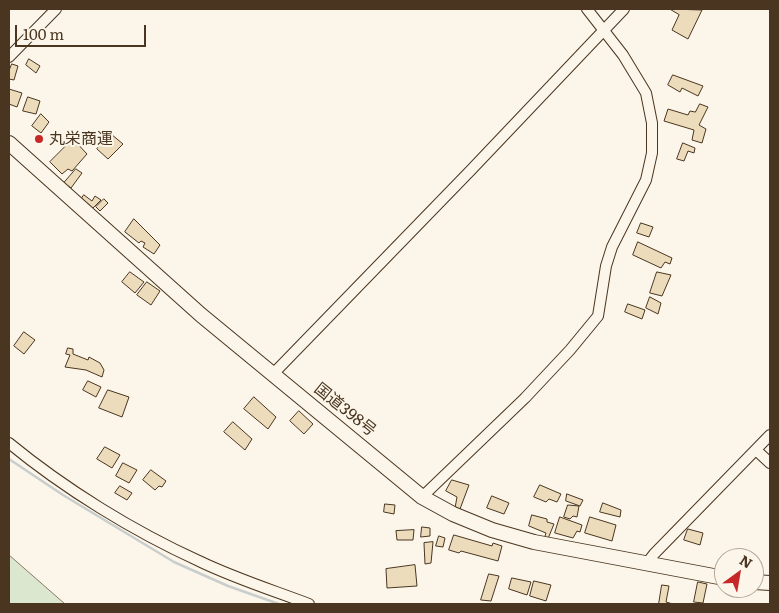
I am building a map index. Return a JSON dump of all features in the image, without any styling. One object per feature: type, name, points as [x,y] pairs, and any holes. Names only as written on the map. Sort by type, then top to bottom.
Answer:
[{"type":"highway","name":"国道398号","points":[[9,143],[201,315],[422,497],[453,514],[492,530],[534,542],[714,576]]},
{"type":"street","points":[[9,57],[56,9]]},
{"type":"street","points":[[422,497],[525,398],[570,350],[598,316],[606,266],[612,247],[646,180],[652,153],[652,123],[646,94],[627,61],[587,9]]},
{"type":"street","points":[[273,374],[624,9]]},
{"type":"street","points":[[647,563],[770,435]]},
{"type":"street","points":[[9,443],[78,493],[149,537],[200,562],[309,604]]},
{"type":"street","points":[[756,450],[770,463]]},
{"type":"green space","points":[[9,555],[65,604],[9,604]]},
{"type":"building","points":[[670,9],[702,10],[688,39],[672,30],[679,15]]},
{"type":"building","points":[[29,59],[40,66],[36,73],[26,65]]},
{"type":"building","points":[[12,64],[18,66],[14,80],[9,79],[9,71]]},
{"type":"building","points":[[673,75],[703,86],[698,96],[682,88],[680,92],[668,85]]},
{"type":"building","points":[[9,89],[22,93],[17,107],[9,104]]},
{"type":"building","points":[[28,97],[40,101],[36,114],[23,111]]},
{"type":"building","points":[[700,104],[708,107],[699,125],[706,129],[702,143],[692,140],[694,130],[664,121],[668,109],[688,115],[690,111],[695,112]]},
{"type":"building","points":[[41,114],[49,122],[41,133],[32,126]]},
{"type":"building","points":[[111,134],[123,144],[108,159],[97,149]]},
{"type":"building","points":[[73,139],[87,154],[72,171],[68,169],[62,174],[50,162]]},
{"type":"building","points":[[683,143],[695,148],[694,153],[688,151],[684,161],[677,159]]},
{"type":"building","points":[[76,169],[82,173],[71,188],[64,183]]},
{"type":"building","points":[[84,195],[92,201],[95,196],[101,200],[91,210],[80,201]]},
{"type":"building","points":[[104,199],[108,203],[100,211],[96,207]]},
{"type":"building","points":[[134,219],[160,245],[154,254],[143,247],[145,243],[141,241],[139,243],[125,232]]},
{"type":"building","points":[[641,223],[653,227],[649,237],[637,233]]},
{"type":"building","points":[[638,242],[672,258],[670,264],[665,262],[661,268],[633,255]]},
{"type":"building","points":[[130,272],[144,282],[135,293],[122,282]]},
{"type":"building","points":[[657,272],[671,275],[662,296],[650,293]]},
{"type":"building","points":[[147,282],[160,291],[151,305],[137,295]]},
{"type":"building","points":[[650,297],[661,303],[658,314],[646,308]]},
{"type":"building","points":[[628,304],[645,310],[642,319],[625,312]]},
{"type":"building","points":[[24,332],[35,340],[24,354],[14,346]]},
{"type":"building","points":[[68,348],[73,349],[73,354],[88,360],[89,357],[100,363],[104,370],[102,377],[86,370],[65,367],[70,355],[66,354]]},
{"type":"building","points":[[88,381],[101,387],[96,397],[83,390]]},
{"type":"building","points":[[108,390],[129,397],[122,417],[99,408]]},
{"type":"building","points":[[254,397],[276,417],[268,429],[244,409]]},
{"type":"building","points":[[299,411],[313,424],[304,434],[290,421]]},
{"type":"building","points":[[233,422],[252,439],[245,450],[224,432]]},
{"type":"building","points":[[105,447],[120,455],[112,468],[97,459]]},
{"type":"building","points":[[123,463],[137,470],[129,483],[116,476]]},
{"type":"building","points":[[151,470],[166,481],[162,487],[159,486],[155,490],[143,480]]},
{"type":"building","points":[[452,480],[469,485],[460,509],[455,508],[457,497],[446,491]]},
{"type":"building","points":[[540,485],[561,494],[557,502],[549,499],[546,502],[534,497]]},
{"type":"building","points":[[120,486],[132,493],[127,500],[115,493]]},
{"type":"building","points":[[567,494],[583,500],[580,506],[566,501]]},
{"type":"building","points":[[492,496],[509,503],[504,514],[487,508]]},
{"type":"building","points":[[603,503],[621,510],[620,517],[600,512]]},
{"type":"building","points":[[385,504],[395,505],[394,514],[384,512]]},
{"type":"building","points":[[568,505],[579,506],[577,517],[573,516],[570,519],[564,517]]},
{"type":"building","points":[[532,515],[547,519],[547,522],[554,524],[547,541],[544,539],[546,533],[529,526]]},
{"type":"building","points":[[560,517],[582,525],[580,532],[577,531],[573,538],[555,533]]},
{"type":"building","points":[[590,517],[616,525],[612,541],[585,533]]},
{"type":"building","points":[[422,527],[430,528],[430,536],[421,537]]},
{"type":"building","points":[[688,529],[703,533],[700,545],[684,540]]},
{"type":"building","points":[[414,530],[413,540],[397,540],[396,531]]},
{"type":"building","points":[[454,535],[492,546],[493,543],[502,546],[498,561],[461,551],[459,553],[449,550]]},
{"type":"building","points":[[439,536],[445,538],[443,547],[436,546]]},
{"type":"building","points":[[433,542],[431,563],[425,564],[424,543]]},
{"type":"building","points":[[415,565],[417,586],[387,588],[386,569]]},
{"type":"building","points":[[489,574],[499,576],[491,601],[481,600]]},
{"type":"building","points":[[512,578],[531,582],[527,595],[509,589]]},
{"type":"building","points":[[534,581],[551,585],[546,601],[530,596]]},
{"type":"building","points":[[698,582],[707,584],[703,603],[694,602]]},
{"type":"building","points":[[662,585],[669,586],[666,602],[673,604],[659,604]]},
{"type":"waterway","points":[[9,459],[63,495],[174,562],[228,586],[279,604]]},
{"type":"place","name":"丸栄商運","points":[[39,139]]}]
